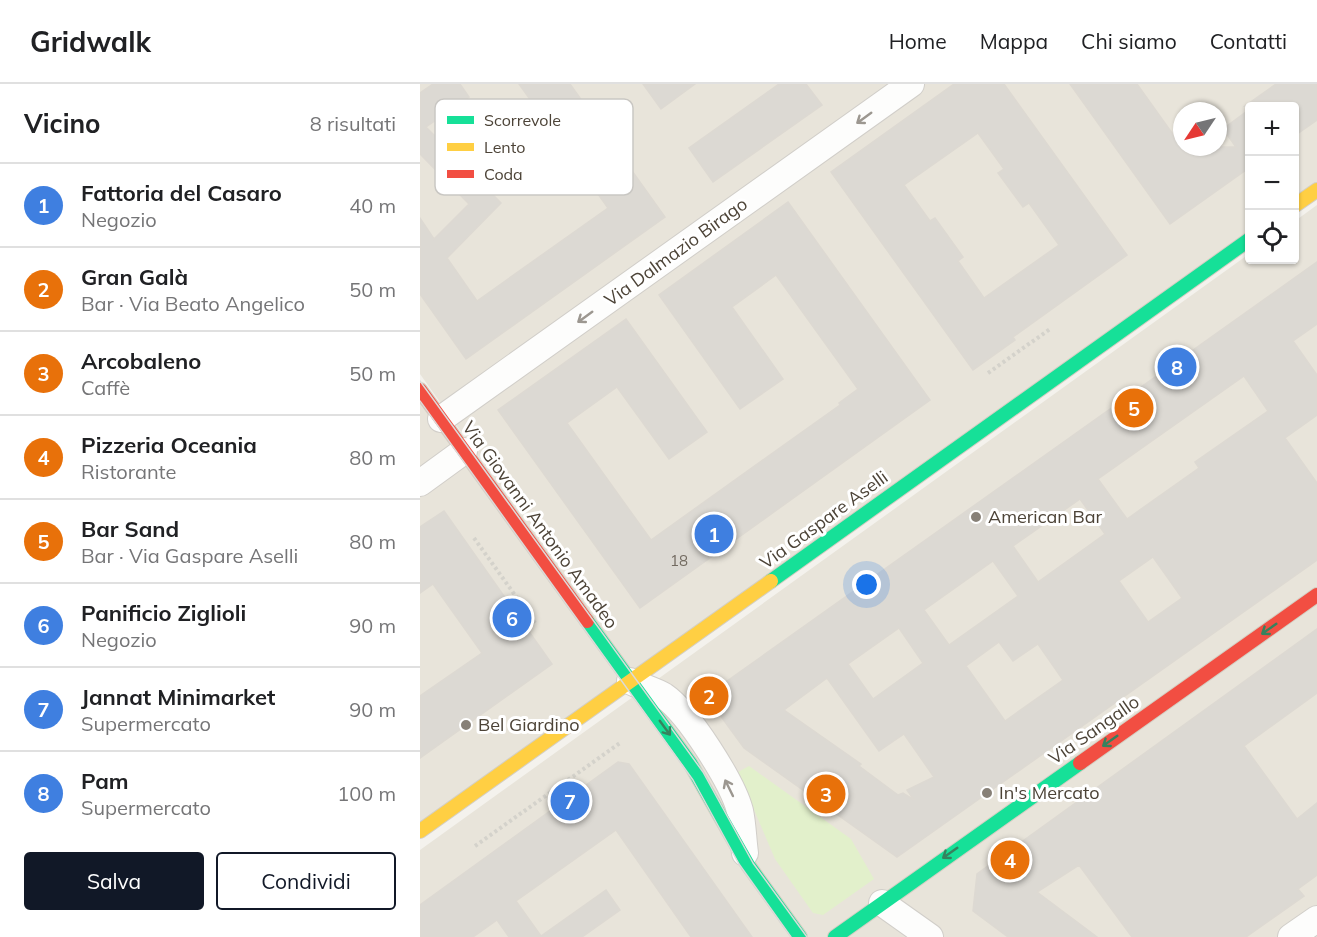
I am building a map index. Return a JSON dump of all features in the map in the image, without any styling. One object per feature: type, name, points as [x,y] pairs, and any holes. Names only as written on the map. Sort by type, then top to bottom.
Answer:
[{"type":"street","name":"Via Dalmazio Birago","points":[[441,419],[911,84]]},
{"type":"street","points":[[1299,203],[1317,190]]},
{"type":"street","name":"Via Gaspare Aselli","points":[[420,831],[1245,242]]},
{"type":"street","name":"Via Giovanni Antonio Amadeo","points":[[420,390],[630,681]]},
{"type":"street","points":[[420,483],[464,451]]},
{"type":"street","name":"Via Sangallo","points":[[834,937],[1317,596]]},
{"type":"street","points":[[630,681],[663,695],[674,705],[712,756],[739,810],[748,865],[800,937]]},
{"type":"street","points":[[882,903],[930,937]]},
{"type":"street","points":[[1291,937],[1317,919]]},
{"type":"path","points":[[988,373],[1050,329]]},
{"type":"path","points":[[474,538],[535,623]]},
{"type":"path","points":[[475,846],[620,743]]},
{"type":"shaded area","points":[[420,84],[1317,84],[1317,189],[1299,203],[1299,102],[1245,102],[1245,241],[635,677],[420,374]]},
{"type":"shaded area","points":[[1317,205],[1317,937],[420,937],[420,850],[1245,257],[1245,264],[1299,264],[1299,218]]},
{"type":"shaded area","points":[[420,394],[628,682],[420,828]]},
{"type":"green space","points":[[749,766],[851,839],[874,879],[823,915],[813,913],[775,859],[738,772]]},
{"type":"building","points":[[433,84],[460,84],[469,97],[466,99],[435,99],[435,121],[426,127],[435,136],[435,169],[420,154],[420,93]]},
{"type":"building","points":[[519,84],[570,84],[581,99],[530,99]]},
{"type":"building","points":[[643,84],[695,84],[661,109]]},
{"type":"building","points":[[779,84],[806,84],[822,105],[713,182],[689,148]]},
{"type":"building","points":[[954,84],[1004,84],[1127,255],[1013,337],[1015,340],[973,370],[831,172]],"holes":[[[978,133],[1004,169],[998,173],[1023,207],[1029,203],[1059,245],[984,298],[958,261],[963,257],[935,218],[930,221],[904,185]]]},
{"type":"building","points":[[1070,84],[1137,84],[1173,134],[1173,156],[1227,156],[1227,147],[1236,147],[1227,135],[1227,126],[1245,113],[1245,171],[1170,224]]},
{"type":"building","points":[[1276,84],[1317,84],[1317,120],[1299,133],[1299,102],[1251,102]]},
{"type":"building","points":[[633,172],[665,217],[466,359],[420,294],[420,218],[434,239],[469,204],[460,195],[493,195],[501,203],[447,258],[477,301],[608,208],[599,195],[633,195]]},
{"type":"building","points":[[788,202],[930,400],[640,608],[498,410],[626,319],[707,432],[669,459],[617,387],[567,423],[651,540],[840,405],[839,403],[858,389],[776,275],[732,307],[783,379],[740,409],[659,295]]},
{"type":"building","points":[[1317,262],[1317,324],[1293,341],[1317,375],[1317,415],[1285,438],[1317,483],[1317,560],[897,857],[744,748],[706,696]],"holes":[[[1244,376],[1268,411],[1195,462],[1199,468],[1127,519],[1098,479]],[[1080,499],[1105,534],[1038,582],[1013,546]],[[1153,557],[1182,598],[1148,622],[1119,581]],[[993,561],[1018,596],[949,645],[924,610]],[[899,628],[923,663],[873,699],[848,664]],[[999,642],[1013,661],[1038,644],[1063,680],[1005,721],[966,666]],[[827,678],[879,751],[904,734],[934,777],[907,790],[914,800],[903,793],[898,795],[859,766],[861,764],[784,710]]]},
{"type":"building","points":[[444,511],[552,664],[420,758],[420,696],[482,653],[433,584],[420,593],[420,527]]},
{"type":"building","points":[[1317,629],[1317,693],[1244,746],[1297,819],[1317,803],[1317,875],[1298,889],[1304,896],[1246,937],[1132,937],[1079,865],[1037,892],[1097,937],[1008,937],[973,911],[977,874]]},
{"type":"building","points":[[618,762],[629,764],[752,937],[691,937],[616,830],[516,901],[541,936],[606,890],[620,910],[582,937],[509,937],[497,920],[473,937],[420,937],[420,905]]},
{"type":"tram line","points":[[420,381],[703,772],[753,863],[807,937]]},
{"type":"tram line","points":[[420,401],[693,780],[739,864],[791,937]]},
{"type":"traffic: fast","points":[[771,581],[1245,243]]},
{"type":"traffic: fast","points":[[587,621],[690,763],[748,865],[800,937]]},
{"type":"traffic: fast","points":[[835,937],[1080,763]]},
{"type":"traffic: slow","points":[[1299,203],[1317,190]]},
{"type":"traffic: slow","points":[[420,831],[771,581]]},
{"type":"traffic: jam","points":[[420,390],[587,621]]},
{"type":"traffic: jam","points":[[1080,763],[1317,595]]},
{"type":"place","name":"Pam","points":[[1177,367]]},
{"type":"place","name":"Bar Sand","points":[[1134,408]]},
{"type":"place","name":"American Bar","points":[[976,517]]},
{"type":"place","name":"Fattoria del Casaro","points":[[714,534]]},
{"type":"place","name":"Panificio Ziglioli","points":[[512,618]]},
{"type":"place","name":"Gran Galà","points":[[709,696]]},
{"type":"place","name":"Bel Giardino","points":[[466,725]]},
{"type":"place","name":"In's Mercato","points":[[987,793]]},
{"type":"place","name":"Arcobaleno","points":[[826,794]]},
{"type":"place","name":"Jannat Minimarket","points":[[570,801]]},
{"type":"place","name":"Pizzeria Oceania","points":[[1010,860]]}]
